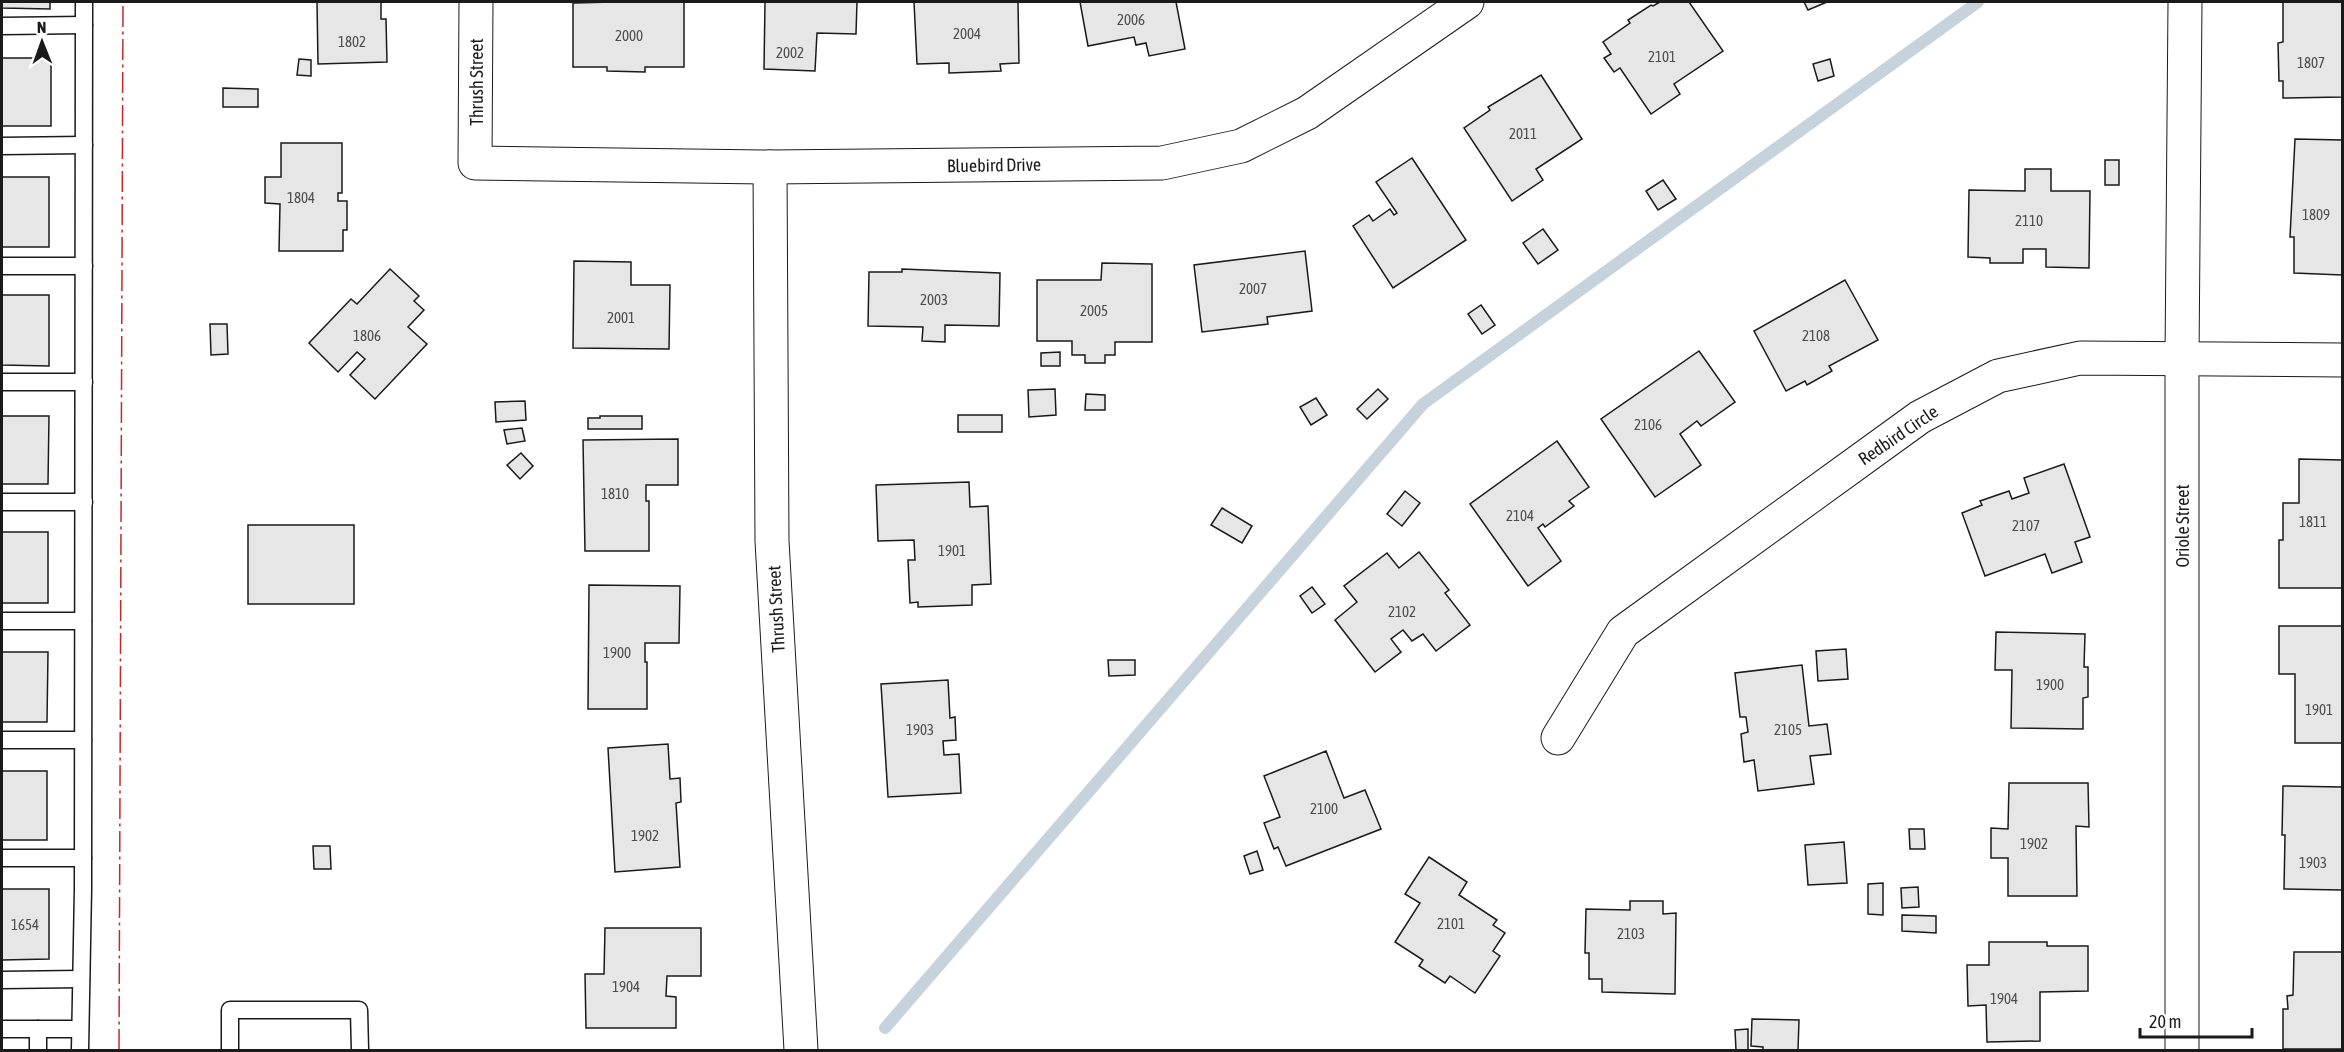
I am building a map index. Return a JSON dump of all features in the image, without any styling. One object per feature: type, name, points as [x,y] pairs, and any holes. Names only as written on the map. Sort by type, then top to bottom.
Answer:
[{"type":"street","name":"Thrush Street","points":[[475,163],[477,2]]},
{"type":"street","name":"Bluebird Drive","points":[[475,163],[770,167],[1162,163],[1241,146],[1307,113],[1467,2]]},
{"type":"street","name":"Oriole Street","points":[[2182,1050],[2182,359],[2185,2]]},
{"type":"street","name":"Thrush Street","points":[[770,167],[772,541],[801,1050]]},
{"type":"street","name":"Redbird Circle","points":[[1558,738],[1623,632],[1920,417],[1998,376],[2080,358],[2343,360]]},
{"type":"lane","points":[[80,1050],[83,858],[84,2]]},
{"type":"lane","points":[[2,26],[84,25]]},
{"type":"lane","points":[[2,146],[84,146]]},
{"type":"lane","points":[[2,266],[84,267]]},
{"type":"lane","points":[[2,382],[84,382]]},
{"type":"lane","points":[[2,502],[84,502]]},
{"type":"lane","points":[[2,621],[83,621]]},
{"type":"lane","points":[[2,740],[83,740]]},
{"type":"lane","points":[[2,858],[83,858]]},
{"type":"lane","points":[[2,980],[81,979]]},
{"type":"lane","points":[[230,1050],[230,1010],[358,1010],[360,1050]]},
{"type":"lane","points":[[2,1029],[80,1029]]},
{"type":"lane","points":[[38,1029],[38,1050]]},
{"type":"building","points":[[2,2],[50,2],[50,9],[2,8]]},
{"type":"building","points":[[317,2],[381,2],[381,19],[386,19],[387,62],[318,64]]},
{"type":"building","points":[[684,2],[684,67],[645,67],[645,72],[607,71],[607,67],[573,67],[573,3]]},
{"type":"building","points":[[765,2],[857,2],[856,34],[817,33],[815,71],[764,69]]},
{"type":"building","points":[[914,2],[1018,2],[1019,63],[1000,64],[1001,71],[949,73],[949,63],[917,64]]},
{"type":"building","points":[[1080,2],[1176,2],[1185,49],[1149,56],[1146,43],[1136,45],[1134,37],[1088,46]]},
{"type":"building","points":[[1660,2],[1689,2],[1723,51],[1674,84],[1680,94],[1651,114],[1620,68],[1614,72],[1604,58],[1611,54],[1603,42],[1630,23],[1628,20]]},
{"type":"building","points":[[1804,2],[1827,2],[1808,10]]},
{"type":"building","points":[[2283,2],[2342,2],[2342,97],[2283,98],[2283,81],[2279,81],[2278,43],[2283,42]]},
{"type":"building","points":[[2,58],[51,58],[51,126],[2,126]]},
{"type":"building","points":[[299,59],[311,60],[311,76],[297,75]]},
{"type":"building","points":[[1830,59],[1834,76],[1818,81],[1813,64]]},
{"type":"building","points":[[1541,75],[1582,139],[1536,169],[1543,180],[1512,201],[1464,128],[1490,110],[1488,107]]},
{"type":"building","points":[[223,88],[258,89],[258,107],[223,107]]},
{"type":"building","points":[[2295,139],[2342,140],[2342,275],[2294,273],[2294,237],[2290,237]]},
{"type":"building","points":[[281,143],[342,143],[342,193],[338,193],[338,201],[347,201],[347,230],[343,230],[343,251],[279,251],[280,204],[265,203],[265,177],[281,177]]},
{"type":"building","points":[[1412,158],[1466,240],[1393,288],[1353,226],[1369,215],[1373,221],[1390,209],[1394,215],[1397,213],[1376,182]]},
{"type":"building","points":[[2105,160],[2119,160],[2119,185],[2105,185]]},
{"type":"building","points":[[2025,169],[2051,169],[2051,191],[2090,191],[2089,268],[2046,267],[2046,249],[2023,249],[2023,263],[1990,263],[1990,258],[1968,257],[1969,190],[2025,191]]},
{"type":"building","points":[[2,177],[49,177],[49,247],[2,247]]},
{"type":"building","points":[[1663,180],[1676,199],[1658,210],[1646,191]]},
{"type":"building","points":[[1543,229],[1558,250],[1538,264],[1523,243]]},
{"type":"building","points":[[1305,251],[1312,311],[1267,317],[1268,324],[1202,332],[1194,265]]},
{"type":"building","points":[[574,261],[631,262],[631,285],[670,285],[669,349],[573,348]]},
{"type":"building","points":[[1102,263],[1152,264],[1152,342],[1115,342],[1115,355],[1105,355],[1105,363],[1085,363],[1085,355],[1072,355],[1072,341],[1037,341],[1037,280],[1101,280]]},
{"type":"building","points":[[390,269],[419,296],[414,301],[424,310],[408,327],[427,344],[375,399],[350,375],[365,359],[357,352],[338,372],[309,343],[351,299],[357,304]]},
{"type":"building","points":[[902,269],[1000,273],[999,326],[945,325],[945,342],[922,341],[923,327],[868,326],[869,272],[902,272]]},
{"type":"building","points":[[1845,280],[1878,340],[1829,366],[1832,371],[1807,385],[1805,381],[1786,391],[1754,331]]},
{"type":"building","points":[[2,295],[49,295],[49,366],[2,365]]},
{"type":"building","points":[[1481,305],[1495,325],[1482,334],[1468,314]]},
{"type":"building","points":[[210,324],[227,324],[228,354],[211,355]]},
{"type":"building","points":[[1699,351],[1735,402],[1701,426],[1697,421],[1680,434],[1701,465],[1655,497],[1601,419]]},
{"type":"building","points":[[1060,352],[1060,366],[1041,366],[1041,353]]},
{"type":"building","points":[[1055,389],[1056,415],[1029,417],[1028,390]]},
{"type":"building","points":[[1378,389],[1388,399],[1367,419],[1357,409]]},
{"type":"building","points":[[1086,394],[1105,395],[1105,410],[1085,410]]},
{"type":"building","points":[[1316,398],[1327,415],[1311,425],[1300,407]]},
{"type":"building","points":[[525,401],[526,420],[496,422],[495,402]]},
{"type":"building","points":[[958,415],[1002,415],[1002,432],[958,432]]},
{"type":"building","points":[[2,416],[49,416],[48,484],[2,484]]},
{"type":"building","points":[[600,416],[642,416],[642,429],[588,429],[588,418],[600,418]]},
{"type":"building","points":[[522,428],[525,441],[507,444],[504,430]]},
{"type":"building","points":[[678,439],[678,485],[646,485],[646,501],[649,501],[649,551],[585,551],[583,440]]},
{"type":"building","points":[[1557,441],[1589,487],[1569,501],[1574,506],[1545,527],[1543,524],[1538,528],[1561,561],[1528,586],[1470,504]]},
{"type":"building","points":[[521,453],[533,466],[520,479],[507,465]]},
{"type":"building","points":[[2299,459],[2342,460],[2342,588],[2279,588],[2279,540],[2283,540],[2283,503],[2299,503]]},
{"type":"building","points":[[2064,464],[2090,537],[2075,542],[2082,562],[2052,573],[2045,554],[1985,576],[1962,513],[1982,505],[1980,501],[2009,491],[2012,499],[2029,493],[2024,478]]},
{"type":"building","points":[[969,482],[970,507],[988,506],[991,584],[972,585],[972,605],[918,607],[918,602],[910,603],[908,560],[915,560],[914,540],[878,541],[876,485]]},
{"type":"building","points":[[1405,491],[1420,503],[1402,526],[1387,514]]},
{"type":"building","points":[[1222,508],[1252,526],[1242,543],[1211,525]]},
{"type":"building","points":[[248,525],[354,525],[354,604],[248,604]]},
{"type":"building","points":[[2,532],[48,532],[48,603],[2,603]]},
{"type":"building","points":[[1419,552],[1449,590],[1445,593],[1470,625],[1436,651],[1423,634],[1412,641],[1403,630],[1391,639],[1401,652],[1375,672],[1335,620],[1357,602],[1344,586],[1387,553],[1399,568]]},
{"type":"building","points":[[589,585],[680,586],[679,643],[645,643],[647,709],[588,709]]},
{"type":"building","points":[[1312,587],[1325,604],[1312,613],[1300,596]]},
{"type":"building","points":[[2279,626],[2342,626],[2342,743],[2295,743],[2295,674],[2279,674]]},
{"type":"building","points":[[1996,632],[2085,634],[2084,667],[2088,667],[2088,697],[2083,698],[2083,729],[2011,728],[2012,670],[1995,670]]},
{"type":"building","points":[[1846,649],[1848,679],[1818,681],[1816,651]]},
{"type":"building","points":[[2,652],[48,652],[47,722],[2,722]]},
{"type":"building","points":[[1108,660],[1135,660],[1135,675],[1109,676]]},
{"type":"building","points":[[1802,665],[1809,726],[1827,724],[1831,754],[1810,756],[1814,784],[1758,791],[1754,760],[1744,762],[1741,734],[1748,732],[1746,717],[1740,717],[1735,673]]},
{"type":"building","points":[[948,680],[950,718],[955,717],[956,740],[943,741],[944,755],[959,754],[961,793],[888,797],[881,684]]},
{"type":"building","points":[[668,744],[670,779],[680,778],[681,802],[676,803],[680,867],[615,872],[608,748]]},
{"type":"building","points":[[1326,751],[1344,798],[1365,790],[1381,829],[1286,866],[1278,847],[1274,849],[1264,823],[1280,817],[1264,776]]},
{"type":"building","points":[[2,771],[47,771],[47,840],[2,840]]},
{"type":"building","points":[[2009,783],[2088,783],[2089,827],[2076,826],[2077,896],[2008,896],[2008,858],[1991,858],[1991,828],[2008,829]]},
{"type":"building","points":[[2283,786],[2342,787],[2342,890],[2284,889]]},
{"type":"building","points":[[1909,829],[1924,829],[1925,849],[1910,849]]},
{"type":"building","points":[[1844,842],[1847,883],[1808,885],[1805,845]]},
{"type":"building","points":[[313,846],[330,846],[331,869],[314,869]]},
{"type":"building","points":[[1257,851],[1263,870],[1250,874],[1244,856]]},
{"type":"building","points":[[1429,857],[1467,882],[1459,895],[1497,920],[1493,925],[1505,933],[1493,951],[1500,956],[1475,993],[1450,976],[1445,983],[1419,966],[1423,960],[1395,942],[1420,903],[1405,894]]},
{"type":"building","points":[[1883,883],[1883,915],[1868,914],[1868,884]]},
{"type":"building","points":[[1918,887],[1919,907],[1902,908],[1901,888]]},
{"type":"building","points":[[2,889],[49,889],[49,959],[2,960]]},
{"type":"building","points":[[1630,901],[1663,901],[1663,914],[1676,913],[1675,994],[1602,992],[1602,979],[1589,979],[1589,953],[1585,953],[1586,909],[1630,910]]},
{"type":"building","points":[[1902,915],[1936,916],[1936,933],[1902,931]]},
{"type":"building","points":[[605,928],[701,928],[701,976],[667,976],[666,996],[676,997],[676,1028],[586,1028],[585,974],[604,974]]},
{"type":"building","points":[[1989,942],[2047,942],[2047,946],[2088,946],[2088,991],[2040,992],[2040,1041],[1987,1042],[1986,1005],[1968,1006],[1967,965],[1989,965]]},
{"type":"building","points":[[2294,952],[2342,952],[2342,1049],[2283,1049],[2283,1009],[2288,1009],[2287,996],[2293,995]]},
{"type":"building","points":[[1752,1019],[1799,1020],[1798,1050],[1763,1050],[1763,1047],[1751,1046]]},
{"type":"building","points":[[1748,1029],[1748,1050],[1736,1050],[1735,1030]]},
{"type":"waterway","points":[[885,1028],[1423,404],[1978,2]]},
{"type":"power","points":[[119,1050],[123,2]]}]
